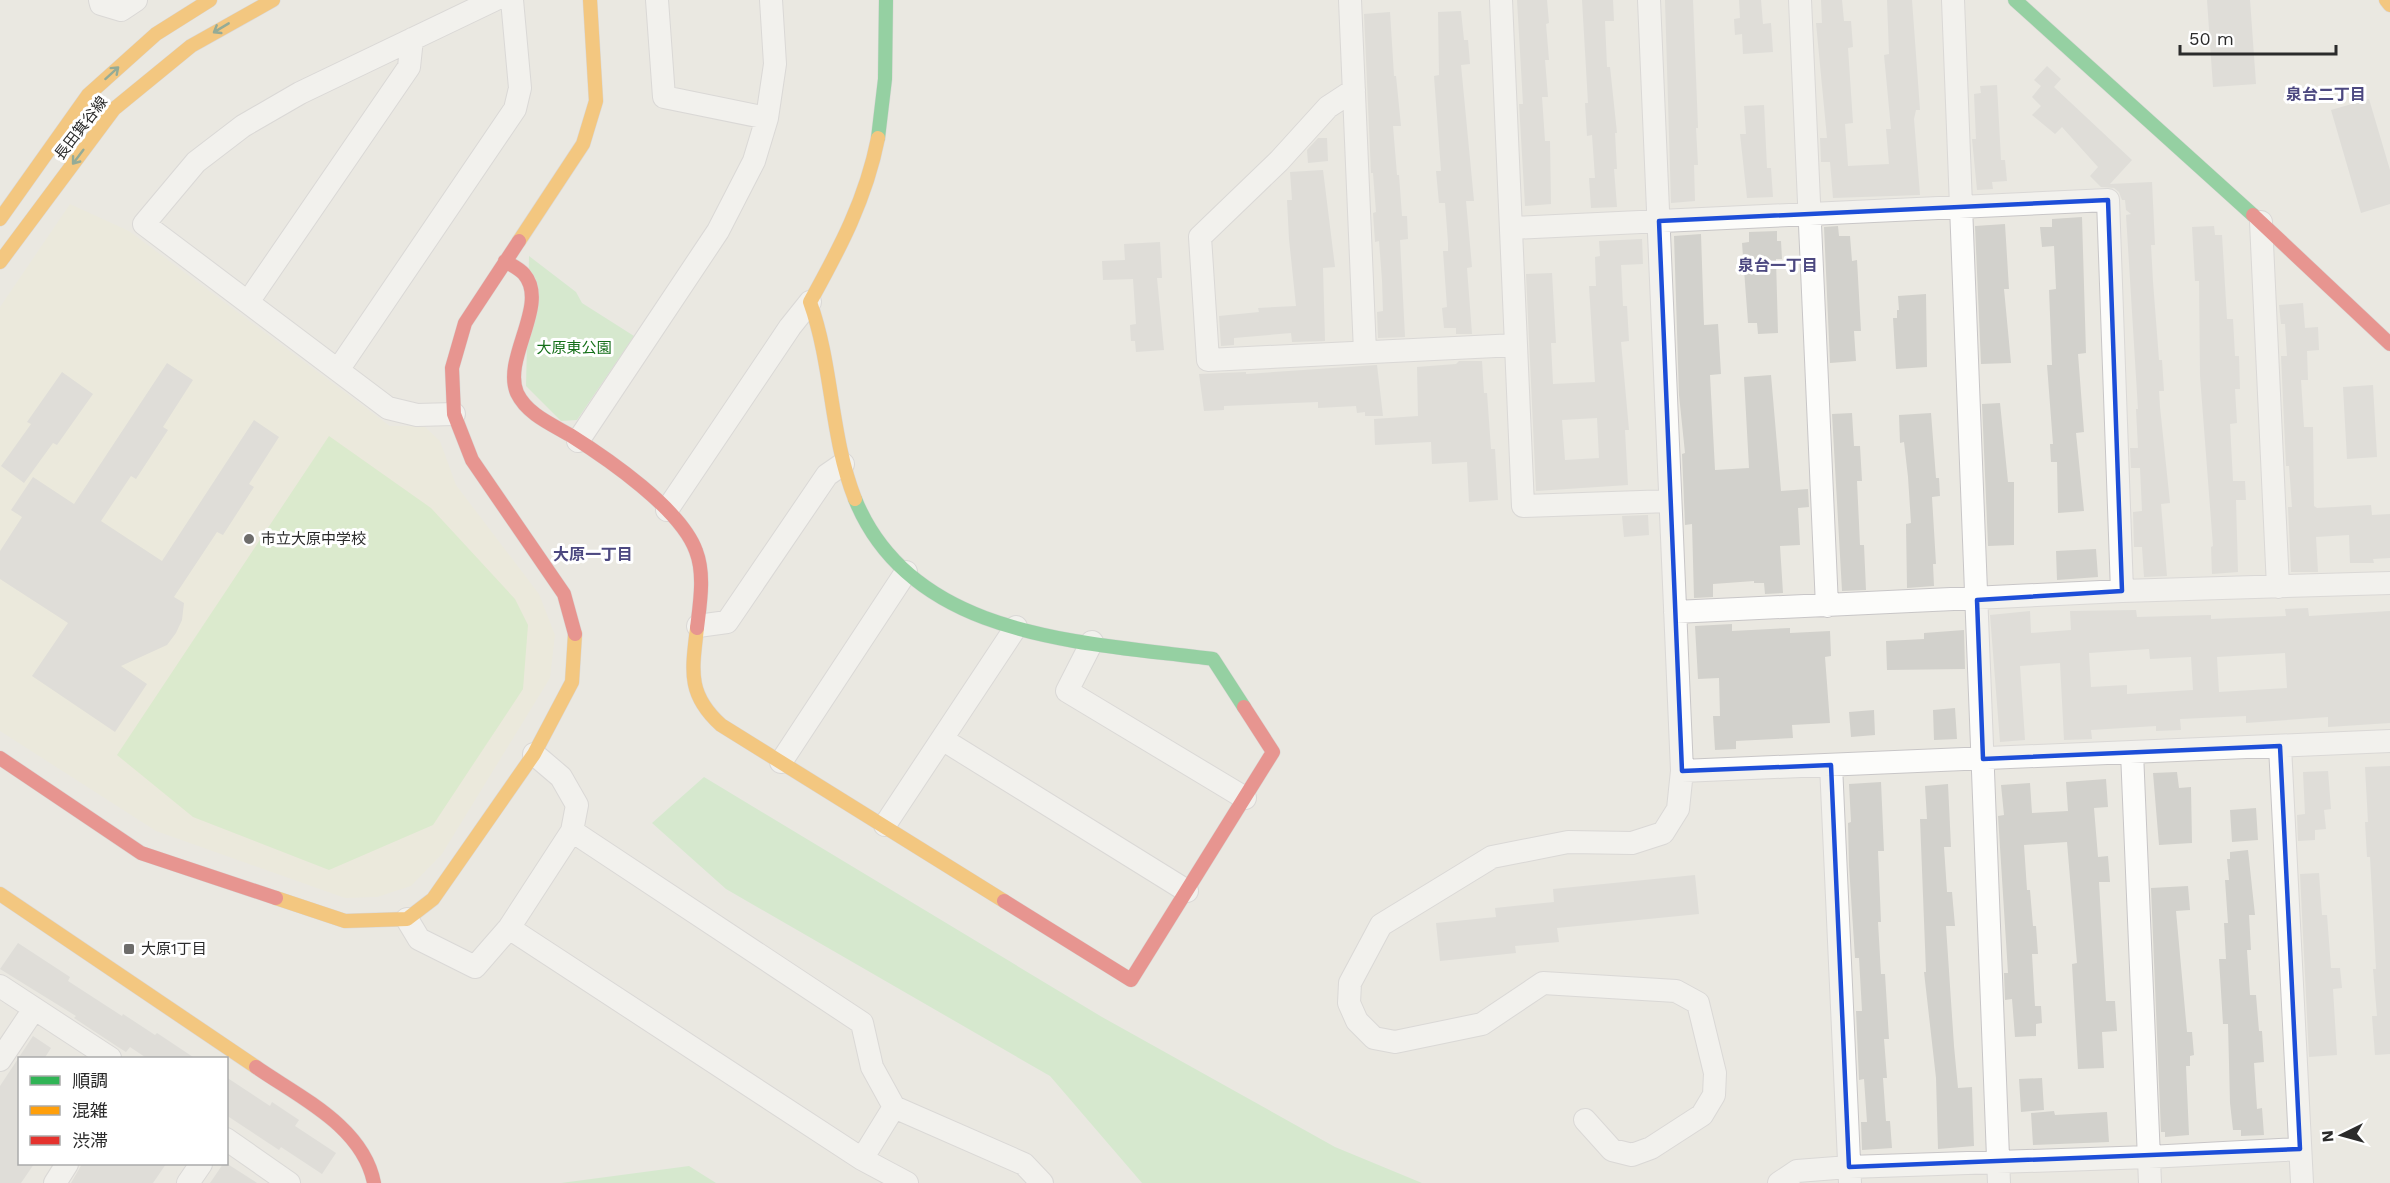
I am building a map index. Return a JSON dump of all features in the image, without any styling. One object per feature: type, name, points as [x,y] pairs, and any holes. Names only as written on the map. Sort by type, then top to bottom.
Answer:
[{"type":"street","points":[[100,0],[101,4],[121,10],[136,0]]},
{"type":"street","name":"長田箕谷線","points":[[0,219],[88,95],[156,34],[210,0]]},
{"type":"street","name":"長田箕谷線","points":[[0,262],[114,109],[191,46],[273,0]]},
{"type":"street","points":[[454,414],[417,415],[388,408],[144,224],[196,162],[243,126],[300,93],[494,0]]},
{"type":"street","points":[[338,370],[515,109],[520,88],[512,0]]},
{"type":"street","points":[[0,758],[141,852],[345,921],[407,919],[433,899],[534,754],[572,682],[575,633],[564,594],[472,460],[454,414],[452,368],[465,323],[583,144],[596,101],[590,0]]},
{"type":"street","points":[[657,0],[664,97],[767,118]]},
{"type":"street","points":[[578,441],[718,231],[754,161],[767,118],[775,64],[771,0]]},
{"type":"street","points":[[667,510],[790,327],[810,302],[859,209],[878,142],[888,63],[886,0]]},
{"type":"street","points":[[1350,0],[1365,352]]},
{"type":"street","points":[[1501,0],[1523,506],[1670,501]]},
{"type":"street","points":[[1585,1120],[1612,1150],[1632,1155],[1651,1148],[1702,1115],[1714,1095],[1715,1073],[1698,1003],[1677,991],[1543,983],[1482,1024],[1395,1042],[1374,1038],[1357,1021],[1349,1003],[1350,983],[1381,925],[1492,858],[1568,842],[1632,843],[1663,832],[1678,809],[1682,771],[1649,0]]},
{"type":"street","points":[[1800,0],[1827,606]]},
{"type":"street","points":[[1953,0],[1998,1172]]},
{"type":"street","points":[[2015,0],[2261,222],[2390,344]]},
{"type":"street","points":[[2386,0],[2390,4]]},
{"type":"street","points":[[248,302],[409,67],[412,39]]},
{"type":"street","points":[[1354,90],[1328,107],[1279,161],[1200,237],[1208,360],[1516,345]]},
{"type":"street","points":[[1511,228],[2108,200],[2122,591]]},
{"type":"street","points":[[2261,222],[2278,587]]},
{"type":"street","points":[[505,261],[525,275],[532,293],[514,369],[515,389],[527,406],[578,441],[667,510],[687,531],[699,551],[701,578],[695,686],[702,706],[721,725],[1131,980],[1273,752],[1213,659],[1092,642],[1016,627],[986,618],[943,600],[906,572],[866,522],[843,464],[824,343],[810,302]]},
{"type":"street","points":[[698,626],[727,622],[827,475],[843,464]]},
{"type":"street","points":[[781,762],[906,572]]},
{"type":"street","points":[[1675,612],[1977,600],[2122,591],[2390,583]]},
{"type":"street","points":[[885,825],[1016,627]]},
{"type":"street","points":[[1092,642],[1067,691],[1245,798]]},
{"type":"street","points":[[942,739],[1187,891]]},
{"type":"street","points":[[1682,771],[2390,741]]},
{"type":"street","points":[[2280,746],[2302,1183]]},
{"type":"street","points":[[2132,752],[2150,1183]]},
{"type":"street","points":[[407,919],[418,939],[475,968],[509,928],[572,831],[577,805],[561,777],[534,754]]},
{"type":"street","points":[[1831,765],[1850,1175]]},
{"type":"street","points":[[572,831],[862,1023],[872,1067],[894,1107],[1024,1164],[1042,1183]]},
{"type":"street","points":[[0,894],[332,1119],[361,1149],[374,1175],[374,1183]]},
{"type":"street","points":[[509,928],[862,1159],[907,1183]]},
{"type":"street","points":[[0,987],[107,1057]]},
{"type":"street","points":[[0,1060],[34,1009]]},
{"type":"street","points":[[862,1159],[894,1107]]},
{"type":"street","points":[[228,1140],[289,1183]]},
{"type":"street","points":[[1779,1183],[1797,1171],[1850,1175],[1998,1172],[2149,1157],[2300,1149]]},
{"type":"street","points":[[55,1183],[67,1165]]},
{"type":"street","points":[[188,1183],[200,1165]]},
{"type":"highlighted area","points":[[2108,200],[2122,591],[1977,600],[1983,759],[2280,746],[2300,1149],[1849,1167],[1831,765],[1682,771],[1659,221]]},
{"type":"shaded area","name":"市立大原中学校","points":[[70,204],[129,231],[390,426],[424,426],[440,441],[456,485],[539,594],[555,635],[550,678],[442,854],[411,886],[377,897],[345,898],[156,831],[0,731],[0,307]]},
{"type":"green space","name":"大原東公園","points":[[529,256],[576,292],[582,303],[634,336],[577,420],[561,421],[526,386]]},
{"type":"green space","points":[[329,436],[431,508],[515,599],[528,625],[523,689],[433,825],[329,870],[193,817],[117,755]]},
{"type":"green space","points":[[704,777],[1102,1017],[1335,1147],[1422,1183],[1142,1183],[1050,1076],[726,889],[652,823]]},
{"type":"green space","points":[[689,1166],[716,1183],[561,1183]]},
{"type":"building","points":[[1517,0],[1547,0],[1549,60],[1545,60],[1548,97],[1542,97],[1545,141],[1550,141],[1551,204],[1525,206],[1519,104],[1523,104]]},
{"type":"building","points":[[1582,0],[1613,0],[1614,21],[1605,21],[1607,67],[1610,67],[1617,133],[1615,133],[1617,169],[1614,169],[1617,207],[1591,208],[1589,178],[1595,178],[1592,135],[1587,136],[1585,103],[1588,103]]},
{"type":"building","points":[[1665,0],[1693,0],[1698,128],[1696,128],[1698,165],[1694,165],[1695,201],[1671,203]]},
{"type":"building","points":[[1739,0],[1761,0],[1763,24],[1771,23],[1773,52],[1743,54],[1742,34],[1735,35],[1734,19],[1740,18]]},
{"type":"building","points":[[1821,0],[1842,0],[1844,21],[1851,21],[1853,47],[1848,48],[1853,123],[1845,124],[1848,166],[1889,164],[1886,129],[1891,129],[1884,55],[1889,54],[1887,0],[1912,0],[1920,110],[1916,110],[1914,119],[1920,195],[1833,198],[1830,162],[1821,162],[1820,138],[1827,138],[1816,23],[1822,23]]},
{"type":"building","points":[[2207,0],[2250,0],[2256,84],[2213,87]]},
{"type":"building","points":[[1461,11],[1464,40],[1468,40],[1470,64],[1461,65],[1474,201],[1466,201],[1472,267],[1467,268],[1472,334],[1456,334],[1456,328],[1444,328],[1442,308],[1447,307],[1443,251],[1448,251],[1448,242],[1445,203],[1439,203],[1436,171],[1441,171],[1434,76],[1439,75],[1438,12]]},
{"type":"building","points":[[1390,12],[1394,76],[1396,76],[1401,126],[1393,126],[1397,175],[1399,175],[1402,216],[1407,216],[1408,239],[1400,240],[1405,337],[1378,338],[1377,312],[1383,311],[1382,280],[1379,241],[1375,242],[1373,213],[1376,212],[1373,173],[1371,173],[1364,14]]},
{"type":"building","points":[[2047,66],[2061,79],[2054,87],[2132,160],[2110,184],[2152,182],[2155,245],[2151,245],[2153,282],[2159,360],[2162,360],[2164,391],[2159,391],[2170,503],[2161,504],[2167,576],[2144,577],[2142,547],[2134,547],[2133,512],[2142,511],[2140,468],[2131,468],[2130,448],[2138,448],[2136,409],[2138,409],[2126,215],[2131,214],[2126,210],[2125,200],[2122,200],[2119,192],[2114,188],[2101,187],[2090,176],[2098,167],[2062,127],[2055,134],[2032,115],[2041,106],[2032,97],[2041,86],[2034,80]]},
{"type":"building","points":[[1997,85],[2001,160],[2005,160],[2007,181],[1992,182],[1993,189],[1977,190],[1972,139],[1976,139],[1974,94],[1981,93],[1980,86]]},
{"type":"building","points":[[2369,99],[2390,170],[2390,204],[2361,213],[2331,110]]},
{"type":"building","points":[[1764,105],[1767,168],[1771,168],[1773,197],[1747,198],[1740,134],[1746,134],[1744,106]]},
{"type":"building","points":[[1318,138],[1327,138],[1328,161],[1308,163],[1307,150]]},
{"type":"building","points":[[1323,170],[1335,267],[1323,268],[1325,341],[1292,342],[1291,333],[1234,338],[1234,345],[1221,346],[1219,316],[1259,312],[1258,308],[1296,306],[1287,200],[1292,200],[1290,172]]},
{"type":"building","points":[[2082,217],[2086,353],[2078,354],[2084,432],[2076,433],[2084,511],[2058,513],[2057,462],[2051,462],[2050,444],[2053,444],[2047,365],[2052,365],[2049,290],[2056,289],[2054,246],[2042,247],[2040,227],[2052,227],[2052,219]]},
{"type":"building","points":[[2005,224],[2009,289],[2004,289],[2011,363],[1981,364],[1975,226]]},
{"type":"building","points":[[1838,226],[1839,236],[1850,236],[1852,261],[1857,260],[1861,331],[1854,331],[1856,361],[1830,363],[1824,227]]},
{"type":"building","points":[[2214,226],[2215,235],[2222,235],[2227,319],[2233,319],[2235,356],[2239,356],[2240,389],[2235,389],[2237,423],[2230,424],[2233,481],[2245,481],[2246,500],[2236,500],[2238,572],[2212,574],[2211,547],[2213,546],[2200,376],[2199,281],[2195,281],[2192,227]]},
{"type":"building","points":[[1777,231],[1777,241],[1781,241],[1782,259],[1776,259],[1778,333],[1758,334],[1757,323],[1748,323],[1742,243],[1749,242],[1749,232]]},
{"type":"building","points":[[1701,234],[1704,325],[1718,324],[1721,374],[1710,375],[1715,470],[1749,468],[1744,377],[1771,375],[1781,491],[1808,489],[1809,507],[1798,508],[1800,545],[1780,546],[1783,593],[1765,594],[1764,583],[1754,583],[1754,581],[1713,584],[1713,597],[1694,598],[1692,524],[1685,525],[1682,454],[1685,453],[1679,395],[1674,236]]},
{"type":"building","points":[[1642,239],[1643,264],[1621,265],[1623,306],[1627,306],[1629,341],[1621,342],[1629,430],[1625,430],[1628,485],[1536,491],[1526,274],[1552,273],[1556,343],[1551,343],[1553,384],[1595,382],[1589,286],[1596,286],[1595,257],[1600,256],[1599,241]],"holes":[[[1597,418],[1599,458],[1565,460],[1562,420]]]},
{"type":"building","points":[[1160,242],[1162,278],[1157,278],[1164,350],[1136,352],[1135,341],[1131,341],[1130,325],[1136,324],[1133,279],[1103,280],[1102,261],[1125,260],[1124,244]]},
{"type":"building","points":[[1926,294],[1927,367],[1896,369],[1893,318],[1897,318],[1897,310],[1899,310],[1898,296]]},
{"type":"building","points":[[2303,303],[2305,328],[2318,327],[2319,350],[2307,351],[2308,380],[2301,380],[2304,427],[2313,427],[2314,506],[2317,508],[2371,505],[2372,515],[2390,514],[2390,558],[2373,559],[2374,563],[2350,563],[2349,535],[2316,537],[2318,572],[2291,572],[2288,507],[2292,507],[2289,466],[2286,466],[2281,356],[2287,356],[2285,324],[2281,324],[2279,305]]},
{"type":"building","points":[[1459,361],[1482,361],[1491,449],[1495,449],[1498,500],[1469,502],[1467,462],[1432,464],[1431,442],[1375,445],[1374,419],[1418,416],[1417,367],[1456,364]]},
{"type":"building","points":[[167,363],[193,380],[163,427],[168,430],[136,479],[131,476],[101,521],[162,561],[254,420],[279,437],[249,484],[254,487],[223,535],[217,532],[174,597],[184,603],[182,620],[176,633],[167,645],[121,666],[147,684],[115,732],[32,676],[68,623],[0,579],[0,551],[22,517],[11,510],[33,477],[74,504]]},
{"type":"building","points":[[1377,365],[1383,416],[1365,416],[1365,412],[1357,413],[1356,406],[1318,408],[1318,402],[1224,406],[1224,410],[1204,411],[1199,374],[1246,372],[1246,374]]},
{"type":"building","points":[[62,372],[93,394],[57,445],[53,443],[24,483],[1,466],[31,424],[27,422]]},
{"type":"building","points":[[2373,385],[2377,457],[2347,459],[2343,387]]},
{"type":"building","points":[[2000,403],[2008,482],[2014,482],[2014,545],[1988,546],[1982,404]]},
{"type":"building","points":[[1852,413],[1854,446],[1860,446],[1862,481],[1857,481],[1860,545],[1864,545],[1866,590],[1842,591],[1832,414]]},
{"type":"building","points":[[1931,413],[1936,478],[1939,478],[1940,496],[1932,497],[1936,564],[1933,564],[1934,586],[1907,588],[1906,524],[1911,523],[1904,442],[1900,443],[1899,415]]},
{"type":"building","points":[[1648,515],[1649,535],[1624,537],[1622,516]]},
{"type":"building","points":[[2096,549],[2098,577],[2057,580],[2056,551]]},
{"type":"building","points":[[2308,608],[2309,616],[2390,611],[2390,723],[2328,727],[2328,717],[2246,723],[2246,716],[2180,719],[2181,730],[2156,731],[2156,726],[2091,730],[2092,739],[2064,740],[2060,663],[2020,666],[2025,740],[2000,742],[1990,615],[2030,611],[2031,633],[2071,630],[2070,611],[2136,610],[2137,617],[2211,615],[2211,619],[2286,616],[2285,609]],"holes":[[[2149,649],[2150,659],[2191,657],[2193,690],[2127,694],[2127,685],[2091,687],[2089,653]],[[2285,653],[2287,688],[2219,692],[2217,657]]]},
{"type":"building","points":[[1732,624],[1732,631],[1790,628],[1790,633],[1830,631],[1831,656],[1825,657],[1830,723],[1792,725],[1793,738],[1736,741],[1736,749],[1715,750],[1713,716],[1720,716],[1719,678],[1698,679],[1695,626]]},
{"type":"building","points":[[1964,630],[1965,669],[1887,670],[1886,641],[1924,639],[1924,633]]},
{"type":"building","points":[[1955,708],[1957,739],[1934,740],[1933,710]]},
{"type":"building","points":[[1874,710],[1875,735],[1851,737],[1849,712]]},
{"type":"building","points":[[2390,766],[2390,1054],[2375,1055],[2372,1016],[2377,1016],[2373,969],[2376,969],[2370,857],[2367,857],[2365,822],[2368,822],[2365,767]]},
{"type":"building","points":[[2328,771],[2331,809],[2324,810],[2326,829],[2315,830],[2315,840],[2298,841],[2297,815],[2305,814],[2303,772]]},
{"type":"building","points":[[2177,772],[2179,788],[2191,787],[2192,843],[2159,845],[2153,773]]},
{"type":"building","points":[[2106,779],[2108,807],[2094,808],[2098,857],[2108,856],[2110,882],[2099,882],[2106,1001],[2115,1001],[2117,1031],[2102,1032],[2104,1068],[2078,1069],[2072,964],[2077,963],[2067,842],[2024,845],[2027,890],[2030,890],[2038,954],[2032,954],[2035,1006],[2041,1006],[2042,1023],[2036,1024],[2036,1036],[2015,1037],[2012,999],[2005,1000],[2004,973],[2008,973],[1998,816],[2004,815],[2001,785],[2030,783],[2032,813],[2068,811],[2066,782]]},
{"type":"building","points":[[1881,782],[1884,851],[1878,851],[1881,922],[1878,922],[1881,974],[1885,974],[1889,1039],[1884,1039],[1887,1078],[1883,1078],[1886,1121],[1890,1121],[1892,1148],[1862,1150],[1861,1122],[1867,1122],[1864,1079],[1859,1080],[1856,1011],[1862,1011],[1859,958],[1855,958],[1849,866],[1848,823],[1851,822],[1849,784]]},
{"type":"building","points":[[1948,784],[1951,847],[1944,847],[1947,892],[1952,892],[1955,926],[1946,926],[1954,1046],[1958,1088],[1972,1087],[1974,1146],[1938,1149],[1936,1078],[1924,972],[1926,972],[1920,819],[1927,819],[1925,786]]},
{"type":"building","points":[[2256,808],[2258,840],[2232,842],[2230,810]]},
{"type":"building","points":[[2248,850],[2255,915],[2249,915],[2251,950],[2247,950],[2250,995],[2256,995],[2259,1031],[2262,1031],[2264,1062],[2254,1063],[2257,1109],[2262,1108],[2264,1135],[2241,1136],[2241,1130],[2233,1130],[2228,1024],[2223,1024],[2219,959],[2226,959],[2224,923],[2228,923],[2225,880],[2229,880],[2227,859],[2230,859],[2230,852]]},
{"type":"building","points":[[2319,873],[2322,915],[2327,915],[2331,968],[2340,968],[2342,988],[2333,989],[2337,1055],[2309,1057],[2300,874]]},
{"type":"building","points":[[1695,875],[1699,914],[1557,928],[1559,942],[1515,946],[1516,953],[1440,961],[1436,923],[1496,917],[1495,908],[1554,902],[1553,889]]},
{"type":"building","points":[[2188,886],[2190,910],[2176,911],[2187,1032],[2192,1032],[2194,1055],[2190,1056],[2190,1066],[2186,1066],[2189,1135],[2165,1137],[2165,1132],[2161,1132],[2151,888]]},
{"type":"building","points":[[18,943],[70,977],[68,981],[122,1016],[123,1014],[155,1035],[157,1033],[193,1057],[145,1057],[130,1047],[126,1052],[74,1018],[76,1016],[0,969]]},
{"type":"building","points":[[33,1036],[51,1048],[45,1057],[19,1057]]},
{"type":"building","points":[[18,1059],[18,1165],[33,1165],[21,1183],[0,1183],[0,1086]]},
{"type":"building","points":[[228,1078],[270,1106],[272,1102],[299,1120],[295,1126],[336,1153],[322,1174],[281,1147],[279,1150],[228,1116]]},
{"type":"building","points":[[2042,1078],[2044,1110],[2021,1112],[2019,1079]]},
{"type":"building","points":[[2054,1111],[2055,1115],[2107,1112],[2109,1142],[2033,1145],[2031,1113]]},
{"type":"building","points":[[228,1164],[257,1183],[210,1183],[222,1165]]},
{"type":"building","points":[[81,1165],[165,1165],[153,1183],[71,1183]]},
{"type":"traffic: fast","points":[[878,138],[885,79],[886,0]]},
{"type":"traffic: fast","points":[[2015,0],[2253,215]]},
{"type":"traffic: fast","points":[[855,499],[881,546],[917,581],[960,607],[1007,626],[1059,638],[1111,647],[1213,659],[1244,707]]},
{"type":"traffic: slow","points":[[0,219],[88,95],[156,34],[210,0]]},
{"type":"traffic: slow","points":[[0,262],[114,109],[191,46],[273,0]]},
{"type":"traffic: slow","points":[[519,241],[583,144],[596,101],[590,0]]},
{"type":"traffic: slow","points":[[2386,0],[2390,5]]},
{"type":"traffic: slow","points":[[855,499],[841,451],[818,326],[810,302],[851,223],[867,182],[878,138]]},
{"type":"traffic: slow","points":[[697,628],[694,681],[702,703],[721,725],[1004,901]]},
{"type":"traffic: slow","points":[[276,898],[345,921],[407,919],[433,899],[534,754],[572,682],[575,634]]},
{"type":"traffic: slow","points":[[0,894],[256,1067]]},
{"type":"traffic: jam","points":[[2253,215],[2390,344]]},
{"type":"traffic: jam","points":[[519,241],[465,323],[452,368],[454,414],[472,460],[564,594],[575,634]]},
{"type":"traffic: jam","points":[[505,261],[522,272],[531,286],[532,300],[529,316],[515,364],[514,379],[517,393],[533,413],[586,445],[642,486],[660,502],[688,535],[696,551],[700,569],[701,589],[697,628]]},
{"type":"traffic: jam","points":[[1004,901],[1131,980],[1273,752],[1244,707]]},
{"type":"traffic: jam","points":[[0,758],[141,853],[276,898]]},
{"type":"traffic: jam","points":[[256,1067],[309,1102],[343,1129],[357,1145],[368,1163],[374,1183]]},
{"type":"place","name":"市立大原中学校","points":[[249,539]]},
{"type":"place","name":"大原1丁目","points":[[129,949]]},
{"type":"district","name":"泉台二丁目","points":[[2326,94]]},
{"type":"district","name":"泉台一丁目","points":[[1778,265]]},
{"type":"district","name":"大原一丁目","points":[[593,554]]}]
